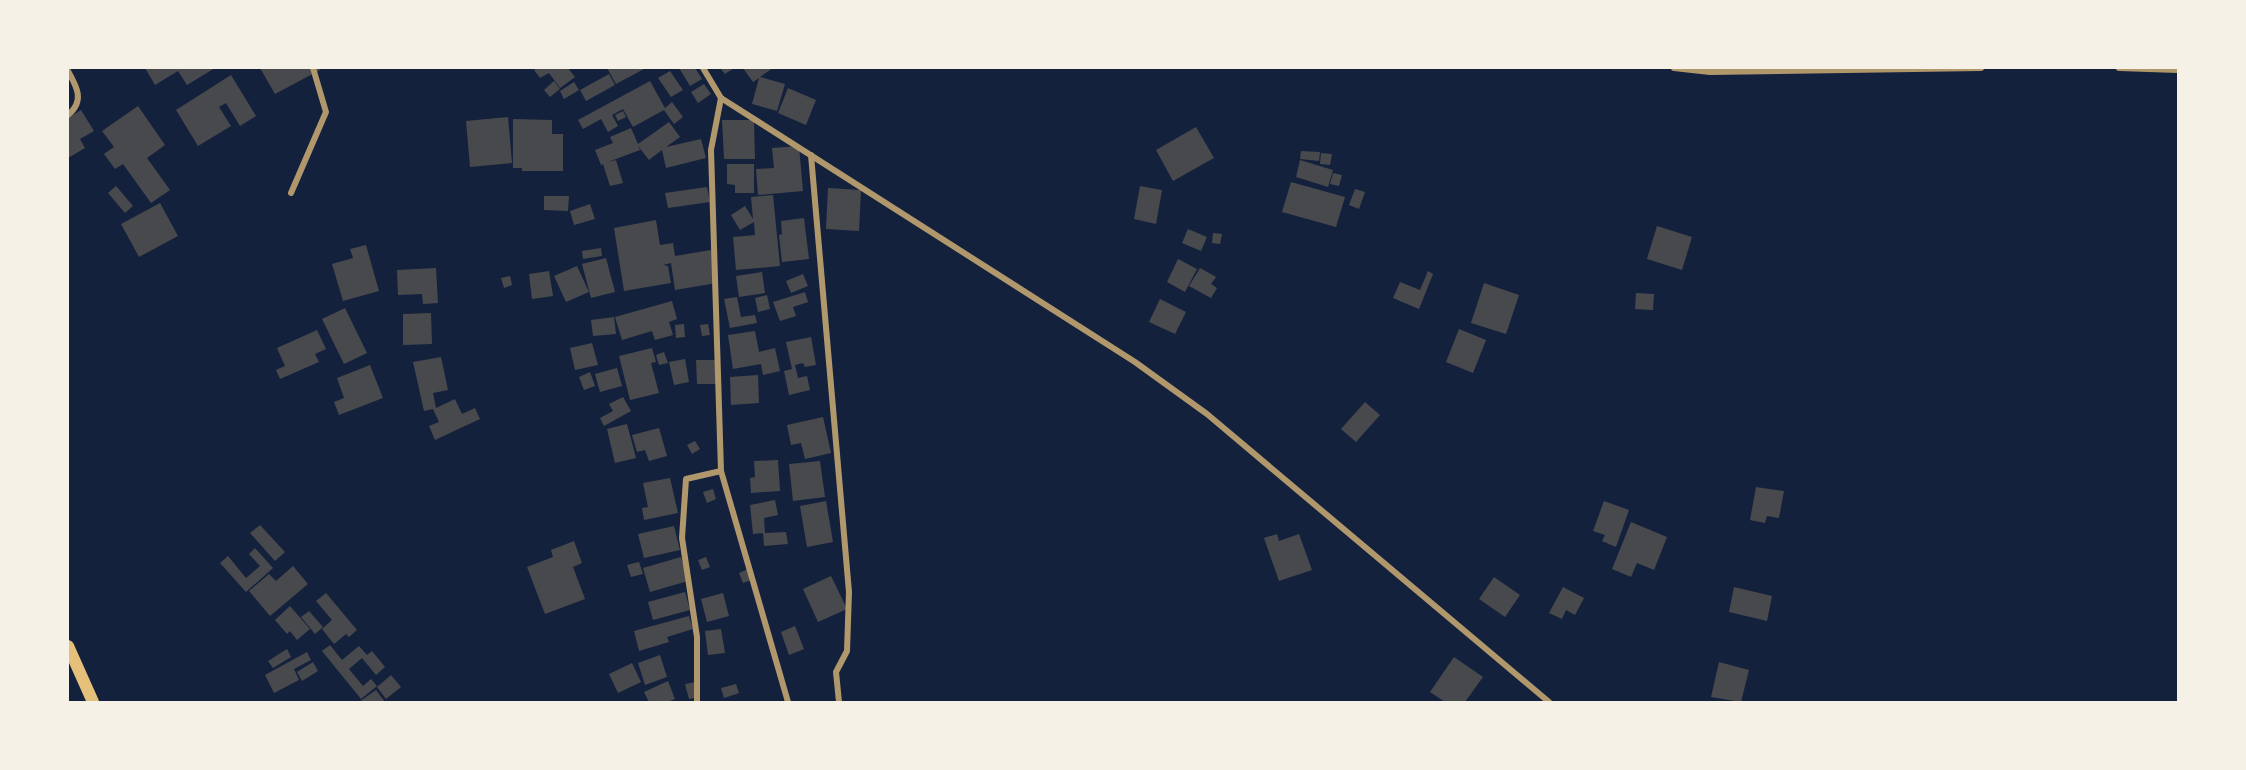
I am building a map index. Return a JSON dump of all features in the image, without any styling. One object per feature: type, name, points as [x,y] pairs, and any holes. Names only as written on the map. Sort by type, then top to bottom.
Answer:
[{"type":"main road","points":[[68,646],[93,702]]},
{"type":"street","points":[[291,193],[326,112],[313,68]]},
{"type":"street","points":[[703,68],[721,98],[1136,362],[1207,414],[1549,702]]},
{"type":"street","points":[[1674,68],[1710,72],[1981,68]]},
{"type":"street","points":[[2119,68],[2178,70]]},
{"type":"street","points":[[68,71],[78,88],[79,95],[75,108],[68,115]]},
{"type":"street","points":[[721,98],[711,150],[721,471],[788,702]]},
{"type":"street","points":[[811,155],[849,592],[847,651],[836,672],[839,702]]},
{"type":"street","points":[[697,702],[697,637],[682,538],[686,478],[721,471]]},
{"type":"building","points":[[145,68],[215,68],[187,85],[178,71],[155,85]]},
{"type":"building","points":[[260,68],[319,68],[320,70],[275,94]]},
{"type":"building","points":[[568,68],[575,77],[560,88],[549,73],[540,78],[534,70]]},
{"type":"building","points":[[607,68],[646,68],[616,84]]},
{"type":"building","points":[[679,68],[695,68],[702,79],[690,86]]},
{"type":"building","points":[[720,68],[734,68],[725,74]]},
{"type":"building","points":[[743,68],[773,68],[760,77],[785,84],[777,111],[752,104],[759,78],[753,82]]},
{"type":"building","points":[[670,71],[683,90],[671,97],[658,78]]},
{"type":"building","points":[[609,74],[615,85],[586,101],[580,90]]},
{"type":"building","points":[[231,75],[256,116],[240,126],[226,103],[219,107],[231,126],[198,146],[176,110]]},
{"type":"building","points":[[554,81],[560,89],[550,97],[544,90]]},
{"type":"building","points":[[650,81],[665,108],[672,102],[683,117],[674,124],[664,110],[633,127],[623,109],[612,115],[618,126],[608,132],[601,119],[583,129],[578,120]]},
{"type":"building","points":[[574,82],[579,90],[564,99],[560,91]]},
{"type":"building","points":[[704,84],[711,94],[698,103],[691,92]]},
{"type":"building","points":[[788,88],[816,100],[806,125],[778,113]]},
{"type":"building","points":[[138,106],[165,145],[147,158],[170,190],[151,203],[123,164],[115,169],[104,154],[114,147],[102,131]]},
{"type":"building","points":[[81,110],[94,131],[80,139],[85,148],[68,158],[68,118]]},
{"type":"building","points":[[623,111],[626,117],[618,121],[615,115]]},
{"type":"building","points":[[508,117],[512,163],[470,167],[466,121]]},
{"type":"building","points":[[513,119],[552,120],[552,134],[563,134],[563,171],[522,171],[522,168],[513,168]]},
{"type":"building","points":[[722,120],[754,120],[755,159],[724,159]]},
{"type":"building","points":[[669,122],[680,137],[666,147],[701,139],[706,158],[666,168],[662,150],[649,160],[638,146],[640,150],[608,162],[616,160],[623,183],[610,186],[603,164],[601,165],[595,150],[613,143],[610,137],[631,128],[638,144]]},
{"type":"building","points":[[1196,127],[1214,158],[1173,181],[1156,150]]},
{"type":"building","points":[[799,146],[803,191],[758,195],[756,169],[774,168],[772,148]]},
{"type":"building","points":[[1301,151],[1320,152],[1319,161],[1300,159]]},
{"type":"building","points":[[1321,153],[1332,154],[1330,165],[1320,164]]},
{"type":"building","points":[[1300,160],[1333,170],[1328,187],[1296,177]]},
{"type":"building","points":[[727,164],[754,164],[754,193],[735,193],[735,185],[727,184]]},
{"type":"building","points":[[1333,173],[1342,175],[1339,186],[1330,184]]},
{"type":"building","points":[[1291,182],[1345,197],[1336,227],[1282,212]]},
{"type":"building","points":[[116,186],[133,206],[125,213],[108,193]]},
{"type":"building","points":[[1140,186],[1162,190],[1156,224],[1134,219]]},
{"type":"building","points":[[707,187],[710,202],[668,208],[665,193]]},
{"type":"building","points":[[828,188],[861,190],[859,231],[826,229]]},
{"type":"building","points":[[1355,189],[1365,192],[1359,209],[1349,205]]},
{"type":"building","points":[[773,195],[780,266],[736,270],[733,237],[755,235],[754,222],[740,230],[731,215],[745,206],[753,219],[751,197]]},
{"type":"building","points":[[544,196],[569,196],[568,211],[544,210]]},
{"type":"building","points":[[160,203],[178,236],[139,257],[121,224]]},
{"type":"building","points":[[590,204],[595,219],[574,225],[570,211]]},
{"type":"building","points":[[804,218],[809,259],[782,262],[779,235],[782,234],[781,221]]},
{"type":"building","points":[[656,220],[660,245],[673,243],[675,256],[711,250],[717,283],[675,290],[671,263],[663,265],[668,266],[671,283],[624,291],[614,228]]},
{"type":"building","points":[[1657,226],[1692,237],[1682,270],[1647,259]]},
{"type":"building","points":[[1188,229],[1207,237],[1201,251],[1182,243]]},
{"type":"building","points":[[1213,233],[1222,234],[1220,244],[1212,243]]},
{"type":"building","points":[[366,245],[379,291],[343,301],[332,264],[353,258],[350,249]]},
{"type":"building","points":[[601,248],[602,256],[583,259],[582,251]]},
{"type":"building","points":[[606,258],[615,292],[591,298],[582,264]]},
{"type":"building","points":[[1178,259],[1197,269],[1185,292],[1167,282]]},
{"type":"building","points":[[577,266],[589,292],[566,302],[554,276]]},
{"type":"building","points":[[436,268],[438,303],[423,304],[422,294],[398,295],[397,270]]},
{"type":"building","points":[[1200,268],[1216,277],[1211,284],[1217,288],[1211,298],[1189,286]]},
{"type":"building","points":[[549,271],[553,296],[532,299],[529,274]]},
{"type":"building","points":[[1428,271],[1433,274],[1419,309],[1393,298],[1400,282],[1420,290]]},
{"type":"building","points":[[762,272],[765,293],[739,297],[736,276]]},
{"type":"building","points":[[803,274],[808,286],[791,293],[786,281]]},
{"type":"building","points":[[510,276],[512,285],[504,288],[501,278]]},
{"type":"building","points":[[1484,283],[1519,295],[1506,334],[1471,323]]},
{"type":"building","points":[[805,292],[808,302],[793,307],[796,316],[780,321],[773,302]]},
{"type":"building","points":[[1636,293],[1654,294],[1653,310],[1635,309]]},
{"type":"building","points":[[767,295],[770,309],[758,312],[755,298]]},
{"type":"building","points":[[737,297],[741,317],[755,315],[757,323],[730,328],[724,299]]},
{"type":"building","points":[[1160,299],[1186,312],[1175,334],[1149,322]]},
{"type":"building","points":[[672,301],[677,319],[669,322],[673,335],[655,340],[652,331],[622,340],[615,317]]},
{"type":"building","points":[[345,308],[367,353],[344,364],[322,319]]},
{"type":"building","points":[[431,313],[432,344],[403,345],[403,314]]},
{"type":"building","points":[[614,317],[616,334],[593,336],[591,320]]},
{"type":"building","points":[[684,324],[685,337],[676,338],[675,325]]},
{"type":"building","points":[[708,324],[710,335],[702,336],[700,325]]},
{"type":"building","points":[[1459,329],[1486,340],[1473,373],[1446,362]]},
{"type":"building","points":[[317,330],[326,349],[315,354],[319,362],[280,379],[276,370],[285,366],[277,348]]},
{"type":"building","points":[[755,331],[759,352],[775,348],[780,371],[763,375],[761,364],[733,369],[728,335]]},
{"type":"building","points":[[811,337],[816,365],[805,367],[803,363],[795,365],[798,378],[807,376],[810,390],[789,395],[784,371],[792,369],[786,342]]},
{"type":"building","points":[[592,343],[598,365],[575,370],[570,348]]},
{"type":"building","points":[[652,348],[656,362],[651,363],[659,393],[630,400],[619,356]]},
{"type":"building","points":[[664,352],[668,363],[659,365],[656,355]]},
{"type":"building","points":[[441,357],[448,390],[433,393],[436,408],[455,399],[462,414],[475,408],[480,419],[435,440],[429,426],[439,422],[433,409],[424,411],[413,362]]},
{"type":"building","points":[[685,359],[689,382],[674,385],[669,362]]},
{"type":"building","points":[[696,360],[716,360],[717,384],[697,384]]},
{"type":"building","points":[[370,365],[383,398],[339,415],[334,402],[344,398],[337,378]]},
{"type":"building","points":[[617,368],[622,386],[600,392],[595,374]]},
{"type":"building","points":[[590,372],[595,386],[584,390],[579,377]]},
{"type":"building","points":[[758,375],[759,403],[731,405],[730,377]]},
{"type":"building","points":[[623,397],[631,411],[604,426],[600,418],[613,411],[609,404]]},
{"type":"building","points":[[1365,402],[1380,415],[1356,442],[1341,429]]},
{"type":"building","points":[[823,417],[831,453],[805,459],[801,443],[791,445],[787,425]]},
{"type":"building","points":[[627,424],[636,458],[615,463],[607,429]]},
{"type":"building","points":[[659,428],[667,456],[649,461],[645,450],[637,452],[632,435]]},
{"type":"building","points":[[695,441],[700,449],[692,454],[687,445]]},
{"type":"building","points":[[778,460],[780,491],[751,493],[750,478],[755,477],[754,461]]},
{"type":"building","points":[[820,461],[825,497],[793,501],[789,464]]},
{"type":"building","points":[[670,478],[678,513],[644,520],[642,508],[648,507],[643,483]]},
{"type":"building","points":[[1756,487],[1784,491],[1779,518],[1767,516],[1765,523],[1750,520]]},
{"type":"building","points":[[713,489],[716,499],[707,503],[703,492]]},
{"type":"building","points":[[775,500],[778,515],[764,518],[765,533],[786,532],[788,544],[764,546],[763,533],[753,534],[750,505]]},
{"type":"building","points":[[826,501],[833,542],[807,547],[800,506]]},
{"type":"building","points":[[1604,501],[1629,510],[1616,547],[1602,541],[1605,535],[1593,531]]},
{"type":"building","points":[[1631,522],[1667,537],[1654,570],[1637,563],[1631,577],[1612,569]]},
{"type":"building","points":[[260,525],[285,552],[275,561],[250,533]]},
{"type":"building","points":[[674,526],[680,550],[644,558],[638,534]]},
{"type":"building","points":[[1277,534],[1279,541],[1299,534],[1312,570],[1279,581],[1264,538]]},
{"type":"building","points":[[574,541],[582,563],[573,567],[585,599],[545,614],[527,567],[553,557],[551,550]]},
{"type":"building","points":[[255,548],[273,568],[246,592],[220,563],[228,556],[246,578],[260,566],[249,554]]},
{"type":"building","points":[[681,557],[688,581],[650,592],[643,568]]},
{"type":"building","points":[[706,557],[710,567],[702,570],[698,560]]},
{"type":"building","points":[[639,562],[643,574],[631,577],[627,565]]},
{"type":"building","points":[[293,566],[308,584],[270,616],[249,591],[269,574],[276,581]]},
{"type":"building","points":[[748,569],[752,580],[743,583],[739,573]]},
{"type":"building","points":[[831,576],[847,609],[818,622],[803,589]]},
{"type":"building","points":[[1494,577],[1520,595],[1505,617],[1479,599]]},
{"type":"building","points":[[1563,587],[1584,598],[1575,615],[1566,610],[1562,619],[1549,613]]},
{"type":"building","points":[[1734,587],[1772,596],[1767,621],[1729,612]]},
{"type":"building","points":[[685,592],[690,610],[653,620],[648,602]]},
{"type":"building","points":[[326,593],[357,630],[349,637],[346,634],[334,644],[322,629],[332,620],[316,601]]},
{"type":"building","points":[[723,593],[729,616],[707,622],[701,599]]},
{"type":"building","points":[[290,606],[310,629],[297,640],[290,631],[287,634],[275,620]]},
{"type":"building","points":[[309,611],[323,627],[315,634],[301,617]]},
{"type":"building","points":[[689,616],[693,629],[667,637],[669,642],[639,651],[634,631]]},
{"type":"building","points":[[795,626],[804,649],[789,655],[781,632]]},
{"type":"building","points":[[721,629],[725,653],[708,655],[705,631]]},
{"type":"building","points":[[330,645],[342,660],[359,646],[367,655],[372,651],[385,667],[376,675],[362,658],[349,669],[363,686],[371,679],[377,686],[361,699],[322,651]]},
{"type":"building","points":[[287,649],[291,657],[273,668],[268,661]]},
{"type":"building","points":[[307,652],[311,660],[294,669],[299,680],[274,693],[265,675]]},
{"type":"building","points":[[660,655],[667,677],[645,685],[638,663]]},
{"type":"building","points":[[1454,657],[1483,677],[1465,702],[1445,702],[1430,692]]},
{"type":"building","points":[[313,662],[318,671],[302,681],[297,672]]},
{"type":"building","points":[[1719,662],[1749,670],[1741,702],[1711,697]]},
{"type":"building","points":[[632,663],[641,682],[618,693],[609,674]]},
{"type":"building","points":[[391,675],[401,687],[386,699],[377,687]]},
{"type":"building","points":[[668,681],[675,699],[667,702],[649,702],[644,692]]},
{"type":"building","points":[[696,682],[699,697],[689,699],[685,684]]},
{"type":"building","points":[[736,684],[739,693],[724,698],[721,688]]},
{"type":"building","points":[[376,690],[385,702],[359,702]]}]
